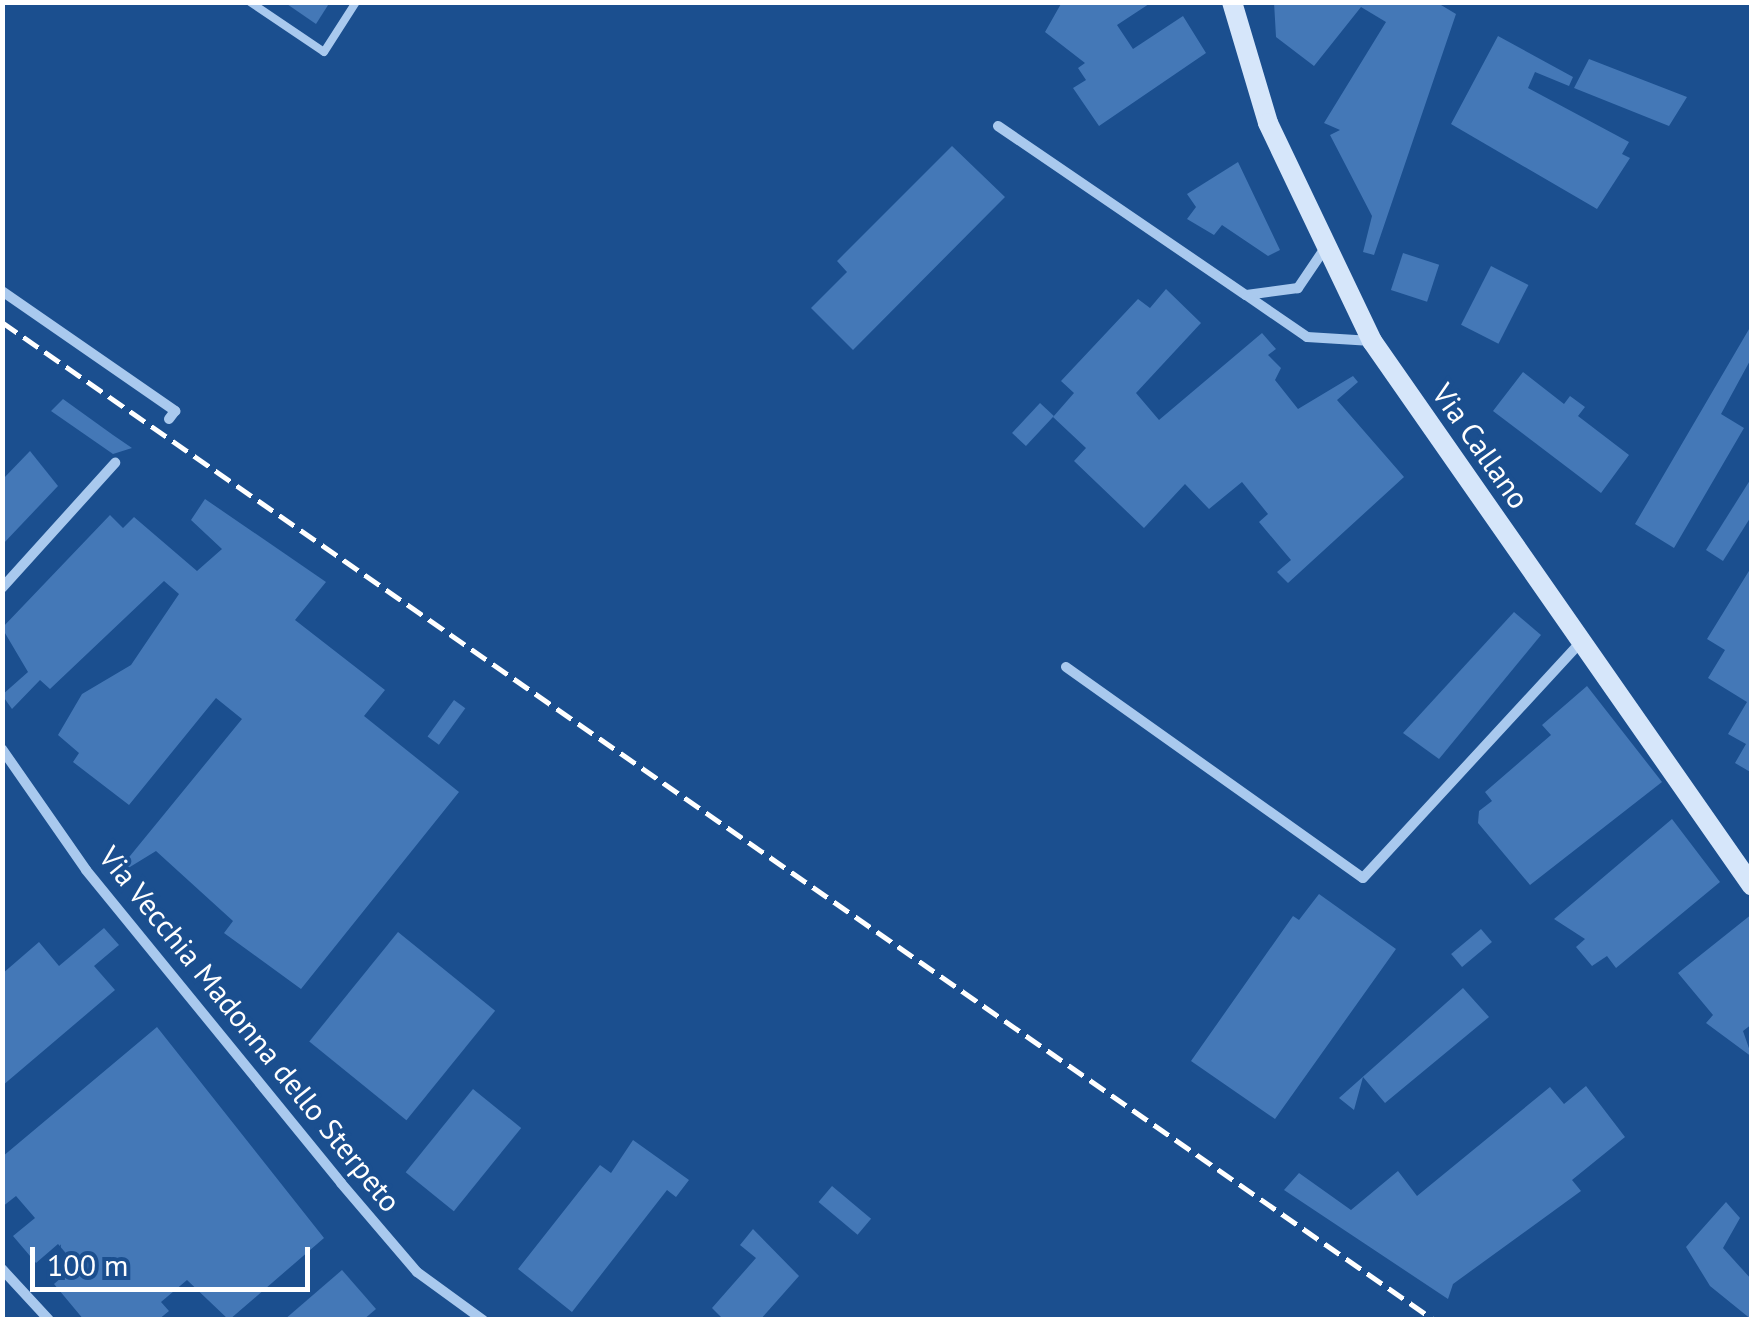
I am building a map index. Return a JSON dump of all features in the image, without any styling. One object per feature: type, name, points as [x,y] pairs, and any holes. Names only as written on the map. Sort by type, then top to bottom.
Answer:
[{"type":"street","name":"Via Callano","points":[[1232,2],[1268,123],[1323,251],[1372,341],[1752,886]]},
{"type":"street","points":[[998,126],[1306,337],[1372,341]]},
{"type":"street","points":[[1246,295],[1298,288],[1323,251]]},
{"type":"street","points":[[2,291],[175,411],[169,419]]},
{"type":"street","points":[[2,588],[115,463]]},
{"type":"street","points":[[1066,668],[1363,878],[1581,642]]},
{"type":"street","name":"Via Vecchia Madonna dello Sterpeto","points":[[2,749],[86,870],[417,1272],[483,1320]]},
{"type":"street","points":[[2,1269],[49,1320]]},
{"type":"lane","points":[[250,2],[324,52],[356,2]]},
{"type":"building","points":[[284,2],[330,2],[316,24]]},
{"type":"building","points":[[1062,2],[1152,2],[1117,25],[1133,49],[1183,16],[1206,53],[1099,126],[1073,88],[1086,80],[1078,68],[1085,63],[1045,32]]},
{"type":"building","points":[[1274,2],[1436,2],[1456,14],[1374,255],[1363,252],[1372,216],[1330,135],[1340,130],[1324,123],[1386,22],[1361,7],[1314,66],[1276,37]]},
{"type":"building","points":[[1498,36],[1573,77],[1569,86],[1535,72],[1528,88],[1629,142],[1622,154],[1630,158],[1597,209],[1451,124]]},
{"type":"building","points":[[1589,59],[1687,97],[1669,126],[1574,88]]},
{"type":"building","points":[[952,146],[1005,197],[853,350],[811,308],[847,272],[837,261]]},
{"type":"building","points":[[1238,162],[1280,250],[1268,256],[1222,225],[1214,235],[1187,219],[1196,207],[1187,194]]},
{"type":"building","points":[[1403,253],[1439,265],[1427,302],[1391,290]]},
{"type":"building","points":[[1491,266],[1528,285],[1498,344],[1461,325]]},
{"type":"building","points":[[1166,289],[1201,323],[1136,393],[1159,420],[1262,333],[1276,349],[1268,355],[1281,368],[1275,380],[1298,409],[1353,376],[1358,382],[1337,400],[1404,477],[1288,583],[1277,572],[1291,560],[1259,522],[1268,514],[1242,482],[1209,509],[1185,484],[1144,528],[1074,461],[1086,448],[1053,417],[1074,393],[1061,381],[1138,299],[1150,308]]},
{"type":"building","points":[[1752,324],[1752,357],[1721,414],[1744,428],[1674,548],[1635,524]]},
{"type":"building","points":[[1523,372],[1564,404],[1570,396],[1585,407],[1578,416],[1629,455],[1601,493],[1493,411]]},
{"type":"building","points":[[63,399],[132,448],[113,454],[51,411]]},
{"type":"building","points":[[1040,403],[1054,416],[1026,446],[1012,433]]},
{"type":"building","points":[[30,451],[58,486],[2,545],[2,480]]},
{"type":"building","points":[[1752,477],[1752,515],[1723,561],[1706,550]]},
{"type":"building","points":[[205,499],[326,582],[295,620],[385,690],[364,716],[459,792],[301,989],[224,933],[233,921],[156,851],[112,878],[242,719],[216,698],[129,805],[73,762],[79,753],[58,735],[82,694],[131,665],[179,594],[164,581],[50,689],[40,680],[12,709],[2,695],[28,672],[2,628],[110,515],[123,528],[134,517],[197,571],[222,549],[191,520]]},
{"type":"building","points":[[1752,566],[1752,773],[1735,763],[1746,744],[1728,734],[1747,702],[1708,678],[1725,650],[1707,639]]},
{"type":"building","points":[[1514,612],[1541,635],[1439,759],[1403,733]]},
{"type":"building","points":[[1587,686],[1662,782],[1530,885],[1478,823],[1479,811],[1492,801],[1485,792],[1551,735],[1542,725]]},
{"type":"building","points":[[454,700],[465,708],[439,745],[428,736]]},
{"type":"building","points":[[1672,819],[1720,882],[1616,968],[1607,956],[1592,966],[1576,947],[1585,939],[1554,919]]},
{"type":"building","points":[[1319,894],[1396,949],[1275,1119],[1191,1061],[1293,916],[1299,920]]},
{"type":"building","points":[[1752,914],[1752,1024],[1743,1031],[1752,1057],[1706,1023],[1713,1015],[1678,973]]},
{"type":"building","points":[[104,928],[119,945],[94,966],[115,990],[2,1086],[2,974],[39,942],[59,966]]},
{"type":"building","points":[[1481,929],[1492,942],[1462,967],[1451,954]]},
{"type":"building","points":[[398,932],[495,1011],[406,1120],[309,1042]]},
{"type":"building","points":[[1463,988],[1489,1017],[1385,1103],[1363,1077],[1354,1110],[1339,1098]]},
{"type":"building","points":[[157,1027],[324,1238],[229,1320],[187,1280],[161,1302],[169,1311],[158,1320],[84,1320],[54,1284],[76,1265],[58,1244],[36,1263],[13,1236],[35,1218],[16,1196],[2,1207],[2,1157]]},
{"type":"building","points":[[1586,1086],[1625,1137],[1572,1180],[1581,1191],[1453,1284],[1448,1299],[1284,1190],[1299,1173],[1351,1210],[1398,1171],[1417,1196],[1550,1087],[1564,1104]]},
{"type":"building","points":[[473,1089],[521,1128],[454,1211],[406,1172]]},
{"type":"building","points":[[633,1140],[689,1180],[676,1197],[667,1190],[572,1312],[518,1269],[600,1165],[611,1173]]},
{"type":"building","points":[[832,1186],[871,1219],[858,1235],[819,1202]]},
{"type":"building","points":[[1726,1202],[1740,1218],[1723,1248],[1752,1280],[1752,1320],[1710,1286],[1686,1247]]},
{"type":"building","points":[[753,1229],[799,1276],[760,1320],[724,1320],[712,1308],[756,1258],[740,1245]]},
{"type":"building","points":[[342,1270],[376,1309],[363,1320],[284,1320]]},
{"type":"railway","points":[[2,322],[1434,1320]]}]
